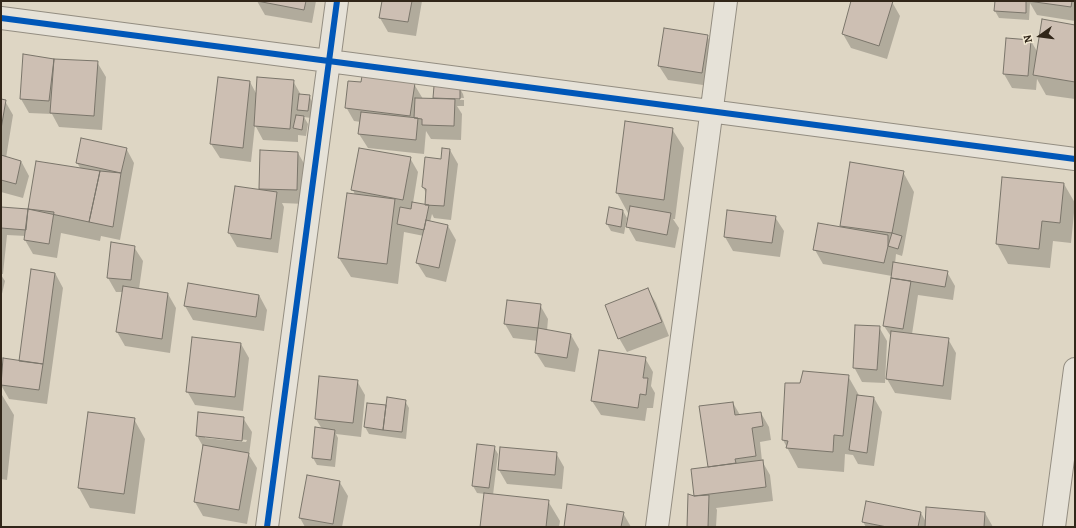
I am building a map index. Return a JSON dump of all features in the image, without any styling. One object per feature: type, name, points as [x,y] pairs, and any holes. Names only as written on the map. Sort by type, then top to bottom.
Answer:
[{"type":"street","points":[[267,527],[337,1]]},
{"type":"street","points":[[657,527],[726,1]]},
{"type":"street","points":[[1,18],[1075,159]]},
{"type":"street","points":[[1054,527],[1075,369]]},
{"type":"building","points":[[257,1],[306,1],[304,10]]},
{"type":"building","points":[[382,1],[412,1],[408,22],[379,18]]},
{"type":"building","points":[[851,1],[893,1],[879,46],[842,34]]},
{"type":"building","points":[[995,1],[1026,1],[1026,13],[994,11]]},
{"type":"building","points":[[1028,1],[1072,1],[1071,7]]},
{"type":"building","points":[[1042,19],[1075,25],[1075,82],[1033,75]]},
{"type":"building","points":[[664,28],[708,35],[702,73],[658,66]]},
{"type":"building","points":[[1006,38],[1031,40],[1028,76],[1003,74]]},
{"type":"building","points":[[23,54],[54,59],[49,101],[20,99]]},
{"type":"building","points":[[54,59],[98,61],[94,116],[50,113]]},
{"type":"building","points":[[362,76],[415,83],[410,116],[345,108],[348,81],[361,82]]},
{"type":"building","points":[[218,77],[250,81],[243,148],[210,144]]},
{"type":"building","points":[[257,77],[294,80],[290,129],[254,126]]},
{"type":"building","points":[[434,86],[460,86],[460,99],[433,98]]},
{"type":"building","points":[[299,94],[310,95],[308,111],[297,110]]},
{"type":"building","points":[[415,98],[455,99],[454,126],[422,125],[422,119],[414,118]]},
{"type":"building","points":[[1,99],[6,100],[1,129]]},
{"type":"building","points":[[361,112],[418,118],[416,140],[358,134]]},
{"type":"building","points":[[296,115],[304,116],[302,130],[293,128]]},
{"type":"building","points":[[625,121],[673,128],[664,200],[616,193]]},
{"type":"building","points":[[81,138],[127,148],[121,173],[76,163]]},
{"type":"building","points":[[359,148],[411,157],[403,200],[351,190]]},
{"type":"building","points":[[442,148],[450,149],[444,206],[425,205],[426,189],[422,187],[425,157],[441,159]]},
{"type":"building","points":[[260,150],[298,152],[297,190],[259,189]]},
{"type":"building","points":[[1,155],[21,161],[16,184],[1,180]]},
{"type":"building","points":[[36,161],[100,171],[89,222],[28,209]]},
{"type":"building","points":[[850,162],[904,171],[892,233],[840,226]]},
{"type":"building","points":[[100,171],[121,173],[113,227],[89,222]]},
{"type":"building","points":[[1002,177],[1064,183],[1060,223],[1042,221],[1039,249],[996,244]]},
{"type":"building","points":[[235,186],[277,192],[271,239],[228,233]]},
{"type":"building","points":[[347,193],[395,199],[387,264],[338,258]]},
{"type":"building","points":[[412,202],[429,205],[424,230],[397,224],[400,207],[411,209]]},
{"type":"building","points":[[630,206],[671,213],[667,235],[626,227]]},
{"type":"building","points":[[1,207],[28,209],[26,230],[1,228]]},
{"type":"building","points":[[609,207],[623,210],[621,227],[606,224]]},
{"type":"building","points":[[28,209],[54,212],[49,244],[24,240]]},
{"type":"building","points":[[727,210],[776,216],[772,243],[724,237]]},
{"type":"building","points":[[426,220],[448,225],[439,268],[416,263]]},
{"type":"building","points":[[818,223],[888,235],[888,246],[884,263],[813,250]]},
{"type":"building","points":[[892,233],[902,236],[898,249],[888,246]]},
{"type":"building","points":[[111,242],[135,246],[131,280],[107,278]]},
{"type":"building","points":[[893,262],[948,271],[945,287],[891,278]]},
{"type":"building","points":[[31,269],[55,273],[43,364],[19,361]]},
{"type":"building","points":[[891,278],[911,281],[903,329],[883,326]]},
{"type":"building","points":[[188,283],[259,295],[256,317],[184,306]]},
{"type":"building","points":[[123,286],[168,293],[162,339],[116,332]]},
{"type":"building","points":[[648,288],[662,322],[618,339],[605,305]]},
{"type":"building","points":[[507,300],[541,304],[538,328],[504,324]]},
{"type":"building","points":[[855,325],[880,326],[877,370],[853,368]]},
{"type":"building","points":[[538,328],[571,334],[567,358],[535,353]]},
{"type":"building","points":[[891,331],[949,338],[943,386],[886,379]]},
{"type":"building","points":[[192,337],[241,343],[235,397],[186,392]]},
{"type":"building","points":[[599,350],[646,357],[643,378],[648,378],[646,395],[640,394],[638,408],[591,401]]},
{"type":"building","points":[[3,358],[43,364],[39,390],[1,385]]},
{"type":"building","points":[[803,371],[849,375],[843,436],[834,435],[833,452],[786,448],[788,441],[782,440],[785,383],[800,383]]},
{"type":"building","points":[[319,376],[358,380],[353,423],[315,419]]},
{"type":"building","points":[[857,395],[874,397],[867,453],[849,450]]},
{"type":"building","points":[[387,397],[406,400],[402,432],[383,430]]},
{"type":"building","points":[[733,402],[735,415],[761,412],[763,426],[752,428],[756,456],[735,459],[736,463],[708,467],[699,406]]},
{"type":"building","points":[[367,403],[386,405],[383,430],[364,427]]},
{"type":"building","points":[[88,412],[135,418],[124,494],[78,488]]},
{"type":"building","points":[[198,412],[244,417],[242,441],[196,436]]},
{"type":"building","points":[[315,427],[335,430],[331,460],[312,458]]},
{"type":"building","points":[[477,444],[495,446],[489,488],[472,486]]},
{"type":"building","points":[[203,445],[249,453],[239,510],[194,502]]},
{"type":"building","points":[[500,447],[557,452],[555,475],[498,470]]},
{"type":"building","points":[[763,460],[766,487],[694,496],[691,469]]},
{"type":"building","points":[[307,475],[340,481],[333,524],[299,518]]},
{"type":"building","points":[[484,493],[549,500],[546,527],[480,527]]},
{"type":"building","points":[[688,494],[694,496],[709,495],[708,527],[687,527]]},
{"type":"building","points":[[866,501],[921,512],[918,527],[887,527],[862,522]]},
{"type":"building","points":[[567,504],[624,512],[621,527],[564,527]]},
{"type":"building","points":[[926,507],[985,512],[984,527],[925,527]]},
{"type":"cycle path","points":[[267,527],[337,1]]},
{"type":"cycle path","points":[[1,18],[1075,159]]}]
